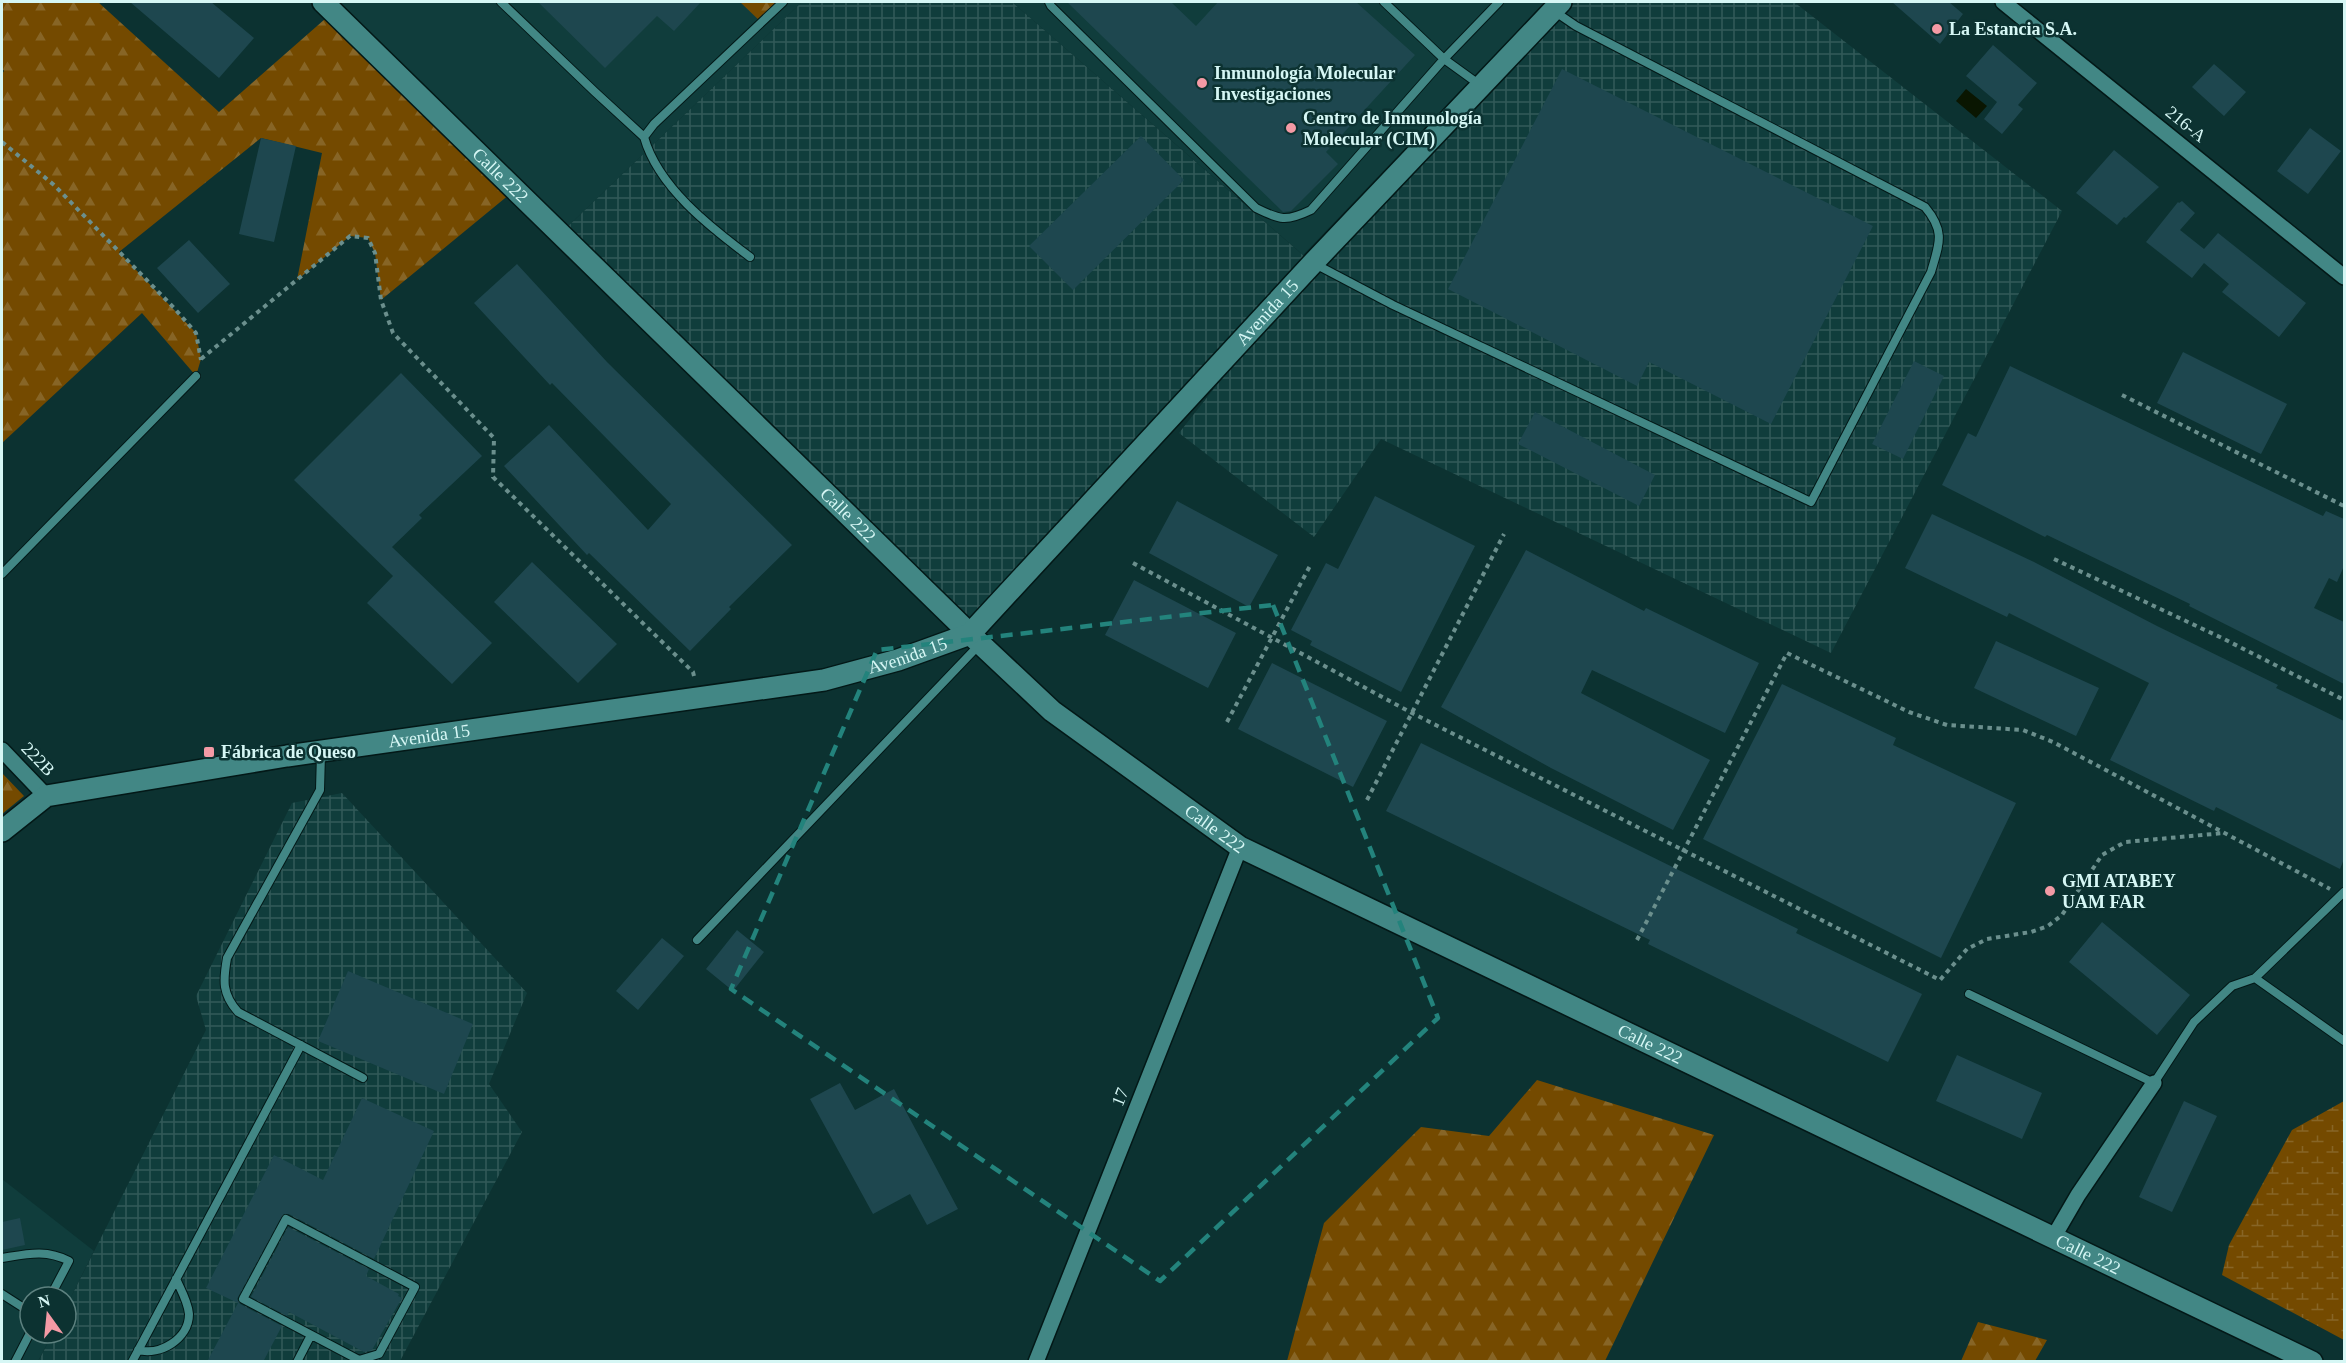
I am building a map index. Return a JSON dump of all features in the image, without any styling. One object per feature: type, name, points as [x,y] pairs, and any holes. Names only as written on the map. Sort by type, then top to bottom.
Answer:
[{"type":"main road","name":"Calle 222","points":[[323,2],[975,639],[1052,711],[1240,847],[2312,1362]]},
{"type":"main road","name":"Avenida 15","points":[[2,831],[46,796],[321,752],[824,680],[975,639],[1313,263],[1557,6]]},
{"type":"street","name":"216-A","points":[[2003,2],[2344,277]]},
{"type":"street","name":"222B","points":[[2,750],[46,796]]},
{"type":"street","name":"17","points":[[1036,1362],[1240,847]]},
{"type":"street","points":[[2054,1238],[2078,1195],[2154,1083]]},
{"type":"lane","points":[[501,2],[644,137],[649,154],[667,181],[711,227],[750,257]]},
{"type":"lane","points":[[644,137],[783,2]]},
{"type":"lane","points":[[1048,2],[1256,208],[1276,218],[1293,219],[1311,210],[1444,59],[1499,2]]},
{"type":"lane","points":[[1384,2],[1444,59],[1481,86]]},
{"type":"lane","points":[[1313,263],[1393,305],[1811,502],[1931,272],[1940,238],[1934,218],[1925,207],[1576,26],[1557,6]]},
{"type":"lane","points":[[2,574],[196,375]]},
{"type":"lane","points":[[697,940],[975,639]]},
{"type":"lane","points":[[321,752],[320,790],[227,958],[223,981],[229,1001],[238,1012],[363,1078]]},
{"type":"lane","points":[[1969,994],[2154,1083],[2194,1022],[2232,986],[2255,978],[2343,894]]},
{"type":"lane","points":[[2255,978],[2344,1041]]},
{"type":"lane","points":[[132,1362],[301,1045]]},
{"type":"lane","points":[[286,1219],[415,1287],[379,1354],[359,1360],[311,1335],[243,1299],[286,1219]]},
{"type":"lane","points":[[2,1258],[54,1253],[69,1261],[56,1285]]},
{"type":"lane","points":[[138,1350],[157,1351],[172,1344],[183,1332],[189,1317],[176,1279]]},
{"type":"lane","points":[[2,1294],[18,1304]]},
{"type":"lane","points":[[297,1362],[311,1335]]},
{"type":"lane","points":[[15,1362],[24,1345]]},
{"type":"path","points":[[2,142],[54,185],[196,333],[201,359],[196,375]]},
{"type":"path","points":[[201,359],[350,236],[368,238],[375,253],[381,300],[393,333],[494,438],[493,477],[693,672],[700,698]]},
{"type":"path","points":[[2122,395],[2344,506]]},
{"type":"path","points":[[1367,800],[1504,534]]},
{"type":"path","points":[[2054,559],[2222,638],[2344,700]]},
{"type":"path","points":[[1133,562],[1412,713],[1940,980],[1967,949],[1987,939],[2031,932],[2048,926],[2062,915],[2102,855],[2125,842],[2224,833]]},
{"type":"path","points":[[1227,722],[1311,564]]},
{"type":"path","points":[[1637,940],[1787,653],[1909,712],[1947,725],[2023,730],[2053,742],[2343,894]]},
{"type":"highlighted area","points":[[1273,605],[1438,1018],[1160,1281],[731,989],[877,650]]},
{"type":"shaded area","points":[[323,2],[802,2],[560,234]]},
{"type":"shaded area","points":[[802,2],[1012,2],[1312,263],[1561,2],[1794,2],[2062,211],[1831,653],[1381,439],[1314,537],[1179,433],[1306,272],[970,634],[560,234]]},
{"type":"shaded area","name":"Centro de Inmunología Molecular (CIM)","points":[[1012,2],[1545,2],[1303,255]]},
{"type":"shaded area","points":[[1966,89],[1987,106],[1976,118],[1956,101]]},
{"type":"shaded area","points":[[342,793],[527,993],[489,1084],[522,1132],[400,1361],[38,1362],[47,1345],[78,1345],[77,1285],[206,1030],[196,996],[292,803]]},
{"type":"shaded area","points":[[2,1179],[94,1251],[77,1285],[18,1285],[18,1345],[47,1345],[38,1361],[2,1361]]},
{"type":"green space","points":[[2,2],[98,2],[219,112],[333,12],[515,190],[381,300],[375,253],[368,238],[350,236],[297,280],[322,153],[261,138],[119,252],[196,333],[201,359],[196,376],[142,313],[2,443],[2,146],[4,143],[2,141],[2,74],[4,71],[2,68]]},
{"type":"green space","points":[[740,2],[783,2],[762,23]]},
{"type":"green space","points":[[2,773],[24,796],[2,814]]},
{"type":"green space","points":[[1537,1080],[1714,1135],[1605,1361],[1287,1361],[1324,1223],[1421,1127],[1489,1136]]},
{"type":"green space","points":[[2344,1101],[2344,1340],[2222,1275],[2229,1245],[2292,1130]]},
{"type":"green space","points":[[1978,1322],[2047,1340],[2035,1361],[1961,1361]]},
{"type":"building","points":[[130,2],[211,2],[254,38],[219,78]]},
{"type":"building","points":[[538,2],[701,2],[674,31],[657,16],[605,68]]},
{"type":"building","points":[[1067,2],[1171,2],[1196,26],[1218,2],[1356,2],[1415,55],[1326,152],[1338,164],[1291,211],[1283,212]]},
{"type":"building","name":"La Estancia S.A.","points":[[1892,2],[1949,2],[1963,14],[1940,44]]},
{"type":"building","points":[[1993,45],[2037,83],[2018,105],[2023,109],[2002,134],[1984,119],[1997,102],[1966,76]]},
{"type":"building","points":[[2214,64],[2246,92],[2224,116],[2192,87]]},
{"type":"building","points":[[1562,69],[1873,226],[1771,424],[1649,362],[1637,386],[1448,289]]},
{"type":"building","points":[[2310,128],[2341,151],[2308,194],[2277,171]]},
{"type":"building","points":[[1141,136],[1184,180],[1073,290],[1029,246]]},
{"type":"building","points":[[261,138],[296,146],[274,242],[239,234]]},
{"type":"building","points":[[2114,150],[2159,187],[2117,225],[2076,193]]},
{"type":"building","points":[[2182,201],[2195,213],[2180,230],[2204,249],[2218,233],[2306,303],[2279,337],[2222,292],[2229,284],[2204,263],[2192,278],[2146,242],[2178,202]]},
{"type":"building","points":[[189,240],[230,284],[198,313],[157,268]]},
{"type":"building","points":[[517,264],[607,362],[792,545],[729,607],[731,609],[690,651],[589,553],[587,555],[504,466],[549,425],[648,530],[671,504],[552,383],[550,385],[474,303]]},
{"type":"building","points":[[2183,352],[2287,404],[2261,454],[2157,403]]},
{"type":"building","points":[[1914,361],[1944,376],[1903,459],[1872,444]]},
{"type":"building","points":[[2010,366],[2323,516],[2326,511],[2344,519],[2344,566],[2337,582],[2329,578],[2314,608],[2344,622],[2344,684],[2189,606],[2190,604],[2047,535],[2045,537],[1942,485],[1968,433],[1976,437]]},
{"type":"building","points":[[401,373],[482,456],[419,515],[422,518],[392,547],[492,643],[452,684],[367,603],[393,576],[294,480]]},
{"type":"building","points":[[1535,412],[1655,475],[1639,506],[1518,444]]},
{"type":"building","points":[[1375,496],[1475,546],[1401,692],[1310,645],[1312,641],[1291,630],[1326,563],[1338,569]]},
{"type":"building","points":[[1177,501],[1278,555],[1249,607],[1149,553]]},
{"type":"building","points":[[1932,514],[2034,562],[2278,685],[2276,688],[2344,721],[2344,859],[2340,869],[2216,807],[2214,811],[2110,760],[2149,683],[2009,613],[2007,617],[1905,568]]},
{"type":"building","points":[[1526,550],[1644,611],[1646,608],[1759,663],[1725,733],[1592,670],[1581,693],[1710,760],[1673,830],[1551,768],[1441,707]]},
{"type":"building","points":[[532,562],[617,644],[578,683],[494,602]]},
{"type":"building","points":[[1134,580],[1236,633],[1208,688],[1105,635]]},
{"type":"building","points":[[1996,641],[2099,688],[2076,736],[1974,688]]},
{"type":"building","points":[[1272,663],[1387,721],[1353,787],[1238,729]]},
{"type":"building","points":[[1782,684],[1896,738],[1893,745],[2016,803],[1941,958],[1703,839]]},
{"type":"building","points":[[1421,743],[1798,929],[1796,933],[1922,994],[1888,1062],[1648,944],[1650,940],[1386,811]]},
{"type":"building","points":[[2102,922],[2190,995],[2157,1035],[2069,962]]},
{"type":"building","points":[[737,930],[764,952],[733,991],[706,969]]},
{"type":"building","points":[[662,938],[684,956],[638,1010],[616,991]]},
{"type":"building","points":[[348,971],[473,1024],[444,1094],[318,1041]]},
{"type":"building","points":[[1957,1055],[2042,1093],[2022,1139],[1936,1101]]},
{"type":"building","points":[[840,1083],[855,1110],[894,1089],[958,1209],[927,1225],[910,1194],[873,1214],[810,1099]]},
{"type":"building","points":[[362,1098],[434,1131],[374,1259],[289,1214],[283,1214],[237,1299],[240,1304],[282,1326],[263,1362],[207,1362],[238,1303],[206,1288],[274,1155],[323,1180]]},
{"type":"building","points":[[2184,1101],[2217,1116],[2172,1212],[2139,1197]]},
{"type":"building","points":[[20,1218],[25,1245],[2,1250],[2,1222]]},
{"type":"building","points":[[288,1227],[369,1269],[366,1276],[399,1294],[398,1296],[402,1298],[372,1350],[364,1352],[289,1312],[287,1316],[251,1297]]},
{"type":"place","name":"La Estancia S.A.","points":[[1937,29]]},
{"type":"place","name":"Inmunología Molecular Investigaciones","points":[[1202,83]]},
{"type":"place","name":"Centro de Inmunología Molecular (CIM)","points":[[1291,128]]},
{"type":"place","name":"Fábrica de Queso","points":[[209,752]]},
{"type":"place","name":"GMI ATABEY UAM FAR","points":[[2050,891]]}]
